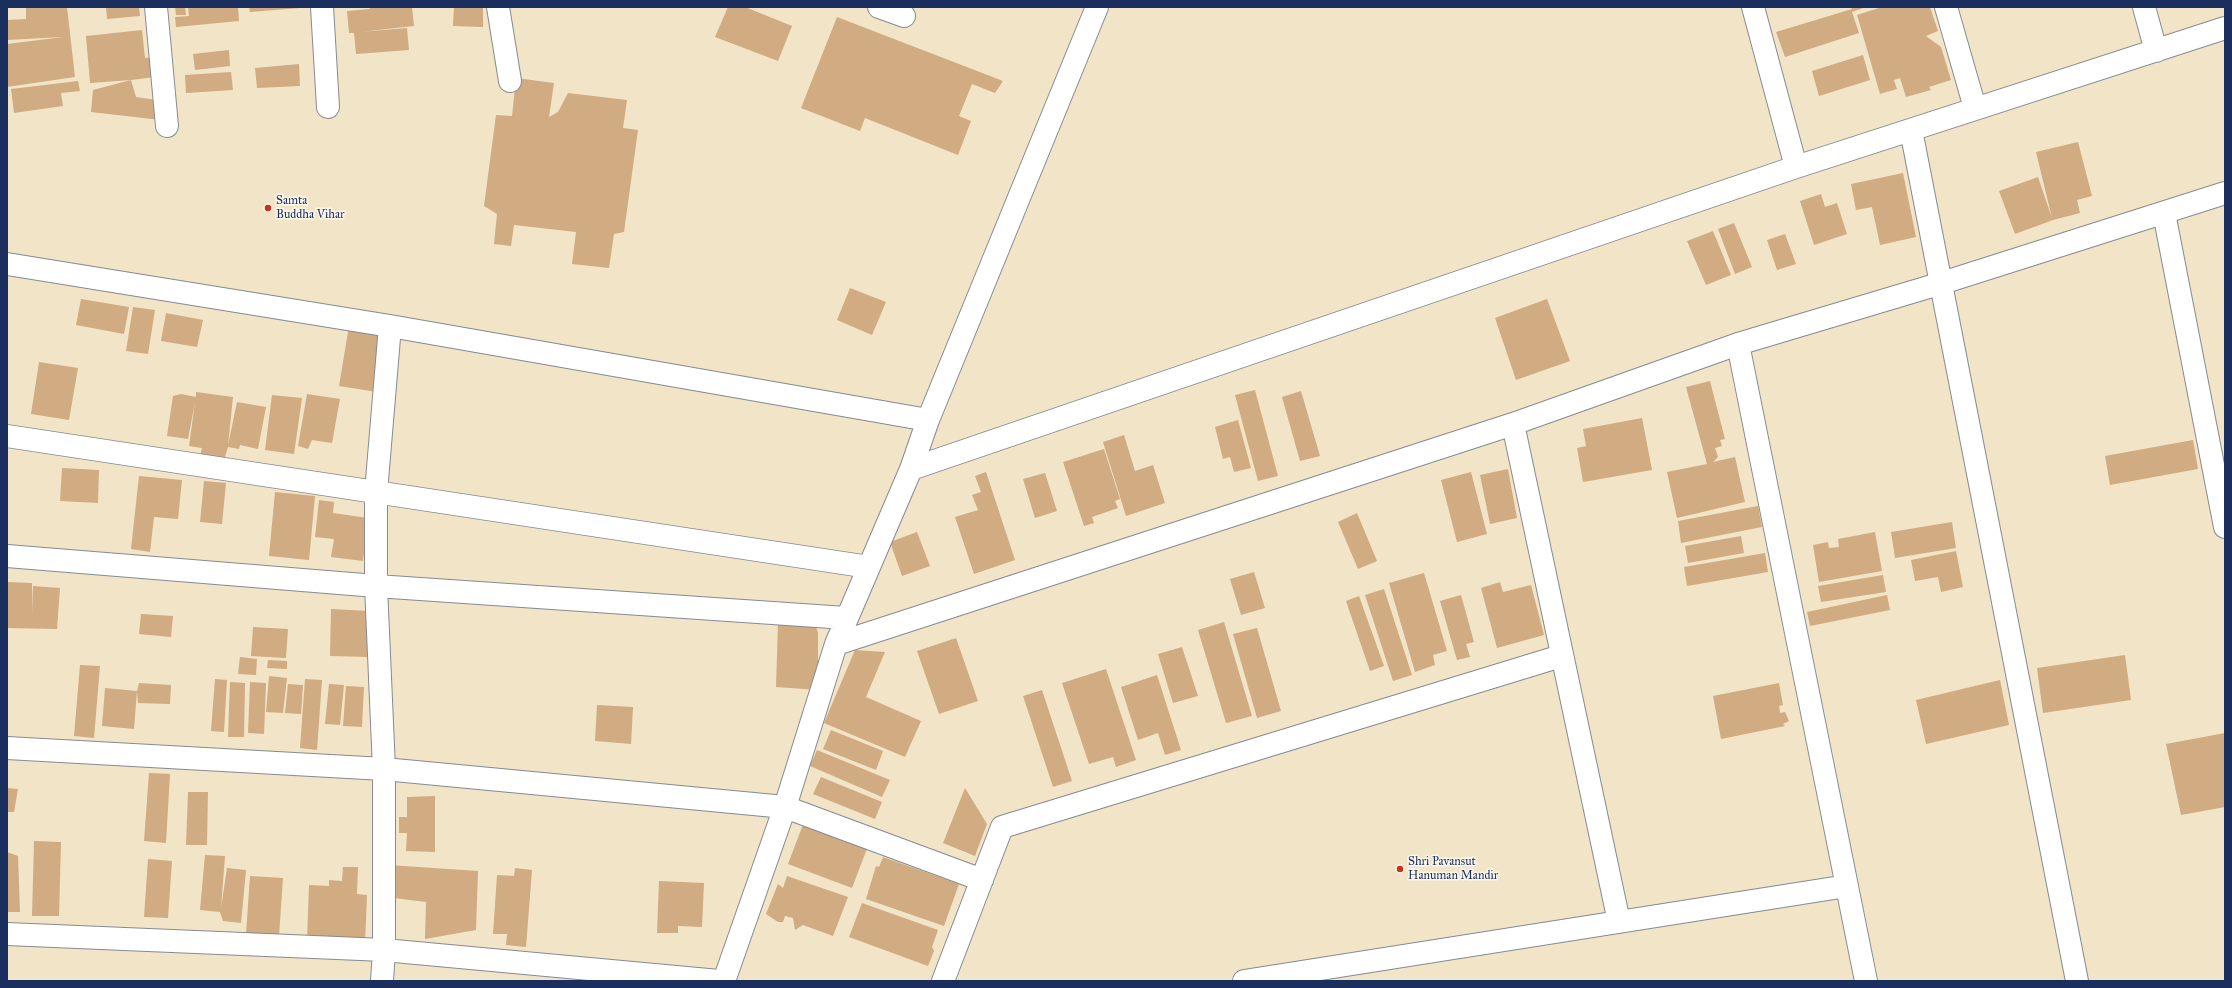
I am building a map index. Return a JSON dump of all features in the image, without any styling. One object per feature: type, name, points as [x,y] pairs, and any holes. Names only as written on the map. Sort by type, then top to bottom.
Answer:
[{"type":"street","points":[[156,7],[167,126]]},
{"type":"street","points":[[322,7],[328,107]]},
{"type":"street","points":[[498,7],[510,81]]},
{"type":"street","points":[[879,7],[904,16]]},
{"type":"street","points":[[724,981],[785,807],[836,644],[911,469],[928,420],[1097,7]]},
{"type":"street","points":[[1754,7],[1796,168]]},
{"type":"street","points":[[1946,7],[1975,108]]},
{"type":"street","points":[[2144,7],[2156,51]]},
{"type":"street","points":[[911,469],[1796,168],[1975,108],[2225,28]]},
{"type":"street","points":[[1911,130],[2077,981]]},
{"type":"street","points":[[836,644],[1513,424],[1738,344],[1942,283],[2164,213],[2225,192]]},
{"type":"street","points":[[2164,213],[2225,527]]},
{"type":"street","points":[[7,264],[390,326],[928,420]]},
{"type":"street","points":[[382,981],[384,950],[384,769],[376,586],[376,492],[390,326]]},
{"type":"street","points":[[1738,344],[1866,981]]},
{"type":"street","points":[[1513,424],[1561,656],[1619,922]]},
{"type":"street","points":[[7,436],[869,567]]},
{"type":"street","points":[[7,556],[376,586],[846,618]]},
{"type":"street","points":[[943,981],[1002,827],[1561,656]]},
{"type":"street","points":[[7,748],[384,769],[785,807],[982,880]]},
{"type":"street","points":[[1244,981],[1349,973],[1619,922],[1847,886]]},
{"type":"street","points":[[7,934],[384,950],[719,981]]},
{"type":"building","points":[[26,7],[67,7],[75,77],[7,87],[7,44],[63,37],[7,40],[7,20],[26,19]]},
{"type":"building","points":[[106,7],[139,7],[140,16],[107,19]]},
{"type":"building","points":[[175,7],[185,7],[186,15],[176,15]]},
{"type":"building","points":[[188,7],[238,7],[239,21],[176,27],[175,17],[189,16]]},
{"type":"building","points":[[249,7],[300,7],[300,8],[250,12]]},
{"type":"building","points":[[370,7],[412,7],[414,26],[360,32],[407,28],[409,50],[356,54],[354,33],[349,33],[347,11],[370,9]]},
{"type":"building","points":[[454,7],[483,7],[483,27],[453,26]]},
{"type":"building","points":[[728,7],[745,7],[792,26],[778,61],[715,37]]},
{"type":"building","points":[[1851,7],[1866,7],[1852,12],[1859,33],[1785,57],[1776,32],[1852,9]]},
{"type":"building","points":[[1882,7],[1930,7],[1938,31],[1926,36],[1941,47],[1951,80],[1929,87],[1931,90],[1906,97],[1900,78],[1894,80],[1897,89],[1880,94],[1857,15]]},
{"type":"building","points":[[837,17],[1003,81],[995,93],[972,84],[959,116],[971,121],[958,155],[865,118],[860,131],[801,108]]},
{"type":"building","points":[[142,30],[145,58],[153,57],[155,77],[90,83],[86,36]]},
{"type":"building","points":[[229,50],[230,66],[195,70],[193,54]]},
{"type":"building","points":[[1863,55],[1870,80],[1819,96],[1812,71]]},
{"type":"building","points":[[299,64],[300,86],[257,88],[255,68]]},
{"type":"building","points":[[231,72],[233,90],[186,93],[185,75]]},
{"type":"building","points":[[516,78],[554,83],[549,117],[558,112],[568,93],[627,100],[623,128],[638,130],[624,232],[614,234],[609,268],[572,264],[576,232],[514,225],[511,246],[494,244],[497,214],[484,206],[496,115],[512,116]]},
{"type":"building","points":[[131,80],[136,97],[157,100],[161,120],[91,112],[93,90]]},
{"type":"building","points":[[78,81],[80,91],[61,93],[63,106],[14,113],[11,89]]},
{"type":"building","points":[[2078,142],[2092,196],[2077,200],[2080,213],[2053,220],[2015,234],[1999,191],[2038,177],[2052,218],[2036,152]]},
{"type":"building","points":[[1903,173],[1916,237],[1880,245],[1872,207],[1856,210],[1851,184]]},
{"type":"building","points":[[1821,194],[1825,207],[1837,203],[1847,234],[1814,245],[1800,201]]},
{"type":"building","points":[[1734,223],[1752,267],[1735,274],[1718,229]]},
{"type":"building","points":[[1713,231],[1731,275],[1706,285],[1687,241]]},
{"type":"building","points":[[1785,234],[1796,264],[1777,270],[1767,240]]},
{"type":"building","points":[[850,288],[886,302],[872,335],[837,320]]},
{"type":"building","points":[[81,299],[129,307],[124,334],[76,325]]},
{"type":"building","points":[[1547,299],[1570,361],[1516,380],[1495,318]]},
{"type":"building","points":[[133,307],[155,310],[148,354],[126,351]]},
{"type":"building","points":[[166,313],[203,320],[197,347],[161,341]]},
{"type":"building","points":[[349,326],[387,332],[377,392],[339,386]]},
{"type":"building","points":[[39,362],[78,368],[69,420],[31,414]]},
{"type":"building","points":[[1710,381],[1725,439],[1720,440],[1722,446],[1715,448],[1718,457],[1713,462],[1735,457],[1745,502],[1677,518],[1667,472],[1707,464],[1686,387]]},
{"type":"building","points":[[1255,390],[1278,476],[1258,481],[1235,395]]},
{"type":"building","points":[[1301,391],[1320,456],[1300,461],[1282,397]]},
{"type":"building","points":[[196,392],[233,397],[228,445],[237,402],[266,407],[258,449],[240,445],[239,449],[228,447],[224,460],[200,457],[202,448],[189,446],[195,402],[188,439],[167,436],[173,396],[181,394],[196,397]]},
{"type":"building","points":[[307,394],[340,399],[332,443],[312,440],[308,449],[298,446]]},
{"type":"building","points":[[272,395],[302,398],[294,454],[265,450]]},
{"type":"building","points":[[1642,418],[1652,470],[1583,482],[1577,448],[1586,446],[1583,429]]},
{"type":"building","points":[[1238,420],[1251,468],[1234,472],[1230,457],[1223,459],[1215,427]]},
{"type":"building","points":[[1124,435],[1135,471],[1153,465],[1165,503],[1126,516],[1103,442]]},
{"type":"building","points":[[2193,440],[2198,469],[2110,485],[2105,456]]},
{"type":"building","points":[[1104,449],[1120,499],[1115,501],[1118,508],[1092,517],[1094,523],[1084,526],[1063,462]]},
{"type":"building","points":[[62,468],[99,470],[98,503],[60,501]]},
{"type":"building","points":[[1508,469],[1517,518],[1490,524],[1480,475]]},
{"type":"building","points":[[986,472],[1015,560],[974,574],[955,517],[978,510],[972,495],[981,492],[975,476]]},
{"type":"building","points":[[1471,472],[1487,534],[1457,542],[1441,480]]},
{"type":"building","points":[[1045,473],[1057,511],[1035,518],[1023,479]]},
{"type":"building","points":[[139,476],[182,480],[178,519],[154,517],[150,552],[131,549]]},
{"type":"building","points":[[204,481],[226,483],[222,524],[200,522]]},
{"type":"building","points":[[275,492],[315,496],[309,560],[269,556]]},
{"type":"building","points":[[319,500],[334,502],[333,513],[368,518],[363,561],[331,557],[334,539],[315,537]]},
{"type":"building","points":[[1758,506],[1762,527],[1681,543],[1678,521]]},
{"type":"building","points":[[1357,513],[1377,561],[1358,569],[1338,522]]},
{"type":"building","points":[[1952,522],[1956,548],[1895,558],[1891,532]]},
{"type":"building","points":[[917,532],[930,566],[902,576],[890,542]]},
{"type":"building","points":[[1875,532],[1882,571],[1819,582],[1813,545],[1828,542],[1829,548],[1839,547],[1838,539]]},
{"type":"building","points":[[1741,536],[1744,553],[1688,563],[1685,546]]},
{"type":"building","points":[[1956,551],[1963,587],[1941,592],[1938,577],[1915,581],[1911,560]]},
{"type":"building","points":[[1765,553],[1768,572],[1687,586],[1684,567]]},
{"type":"building","points":[[1254,572],[1265,608],[1241,615],[1230,579]]},
{"type":"building","points":[[1424,573],[1447,651],[1433,655],[1435,665],[1415,672],[1389,583]]},
{"type":"building","points":[[1883,575],[1886,592],[1821,602],[1818,586]]},
{"type":"building","points":[[7,582],[32,583],[32,613],[33,586],[60,588],[57,629],[7,628]]},
{"type":"building","points":[[1500,582],[1503,592],[1531,585],[1544,635],[1497,648],[1481,588]]},
{"type":"building","points":[[1384,589],[1412,675],[1393,681],[1365,595]]},
{"type":"building","points":[[1461,595],[1474,642],[1466,644],[1470,657],[1457,660],[1440,601]]},
{"type":"building","points":[[1887,595],[1890,610],[1810,626],[1807,612]]},
{"type":"building","points":[[1359,596],[1384,666],[1370,671],[1346,601]]},
{"type":"building","points":[[331,609],[369,611],[368,657],[330,656]]},
{"type":"building","points":[[141,614],[173,616],[171,637],[139,634]]},
{"type":"building","points":[[778,622],[815,624],[818,633],[818,690],[776,687]]},
{"type":"building","points":[[1224,622],[1252,716],[1226,723],[1198,630]]},
{"type":"building","points":[[253,627],[288,629],[286,658],[251,656]]},
{"type":"building","points":[[1257,628],[1281,711],[1257,718],[1233,634]]},
{"type":"building","points":[[956,638],[978,701],[939,714],[917,651]]},
{"type":"building","points":[[1182,647],[1198,696],[1173,703],[1158,654]]},
{"type":"building","points":[[855,650],[885,652],[866,697],[921,721],[905,757],[824,723]]},
{"type":"building","points":[[2125,655],[2131,700],[2043,713],[2037,668]]},
{"type":"building","points":[[240,657],[257,659],[256,675],[238,674]]},
{"type":"building","points":[[268,660],[287,661],[287,669],[267,668]]},
{"type":"building","points":[[80,665],[100,666],[94,738],[74,736]]},
{"type":"building","points":[[1106,669],[1136,760],[1116,767],[1113,757],[1089,764],[1062,683]]},
{"type":"building","points":[[1157,675],[1181,750],[1165,755],[1158,733],[1138,740],[1121,687]]},
{"type":"building","points":[[269,676],[287,678],[283,713],[266,712]]},
{"type":"building","points":[[215,679],[227,680],[224,732],[211,731]]},
{"type":"building","points":[[305,679],[322,680],[317,750],[300,748]]},
{"type":"building","points":[[2000,680],[2009,725],[1926,744],[1916,700]]},
{"type":"building","points":[[230,682],[245,683],[244,737],[228,737]]},
{"type":"building","points":[[250,682],[266,683],[264,734],[248,733]]},
{"type":"building","points":[[139,683],[171,685],[170,704],[138,703],[137,691]]},
{"type":"building","points":[[1779,683],[1783,705],[1779,706],[1780,713],[1785,712],[1789,721],[1783,724],[1785,726],[1721,739],[1713,696]]},
{"type":"building","points":[[288,684],[303,685],[301,714],[285,713]]},
{"type":"building","points":[[329,684],[344,685],[340,725],[325,724]]},
{"type":"building","points":[[346,686],[364,687],[362,727],[343,726]]},
{"type":"building","points":[[105,688],[137,691],[134,729],[102,726]]},
{"type":"building","points":[[1042,690],[1072,781],[1053,787],[1023,696]]},
{"type":"building","points":[[597,705],[633,707],[631,744],[595,741]]},
{"type":"building","points":[[831,730],[883,751],[876,770],[823,749]]},
{"type":"building","points":[[2225,733],[2225,807],[2181,815],[2166,744]]},
{"type":"building","points":[[817,750],[890,780],[882,797],[810,766]]},
{"type":"building","points":[[149,773],[170,774],[166,843],[144,841]]},
{"type":"building","points":[[821,777],[882,802],[875,819],[813,794]]},
{"type":"building","points":[[7,788],[18,789],[14,812],[7,812]]},
{"type":"building","points":[[965,788],[987,824],[975,856],[943,843]]},
{"type":"building","points":[[188,792],[208,792],[207,845],[186,845]]},
{"type":"building","points":[[435,796],[435,852],[406,851],[407,833],[399,833],[399,817],[407,817],[407,797]]},
{"type":"building","points":[[804,822],[868,846],[852,888],[788,864]]},
{"type":"building","points":[[34,841],[61,842],[59,916],[32,916]]},
{"type":"building","points":[[7,852],[18,856],[20,912],[7,912]]},
{"type":"building","points":[[205,855],[225,856],[221,908],[227,868],[246,870],[241,923],[223,921],[220,912],[200,910]]},
{"type":"building","points":[[883,857],[959,884],[944,926],[866,899],[876,866],[879,867]]},
{"type":"building","points":[[148,859],[172,861],[168,918],[144,917]]},
{"type":"building","points":[[388,865],[478,871],[476,930],[425,939],[426,902],[386,897]]},
{"type":"building","points":[[343,867],[358,867],[357,894],[367,895],[365,944],[307,941],[309,885],[329,886],[329,880],[342,881]]},
{"type":"building","points":[[515,868],[532,870],[526,947],[506,945],[507,934],[493,934],[497,875],[514,876]]},
{"type":"building","points":[[250,876],[283,878],[279,936],[246,934]]},
{"type":"building","points":[[787,876],[848,897],[833,936],[803,925],[795,930],[793,918],[785,916],[783,922],[778,922],[766,914],[778,884],[783,888]]},
{"type":"building","points":[[659,881],[704,883],[702,927],[678,926],[678,933],[657,933]]},
{"type":"building","points":[[862,903],[938,930],[932,947],[934,951],[928,966],[849,937]]},
{"type":"place","name":"Samta Buddha Vihar","points":[[268,208]]},
{"type":"place","name":"Shri Pavansut Hanuman Mandir","points":[[1400,869]]}]
